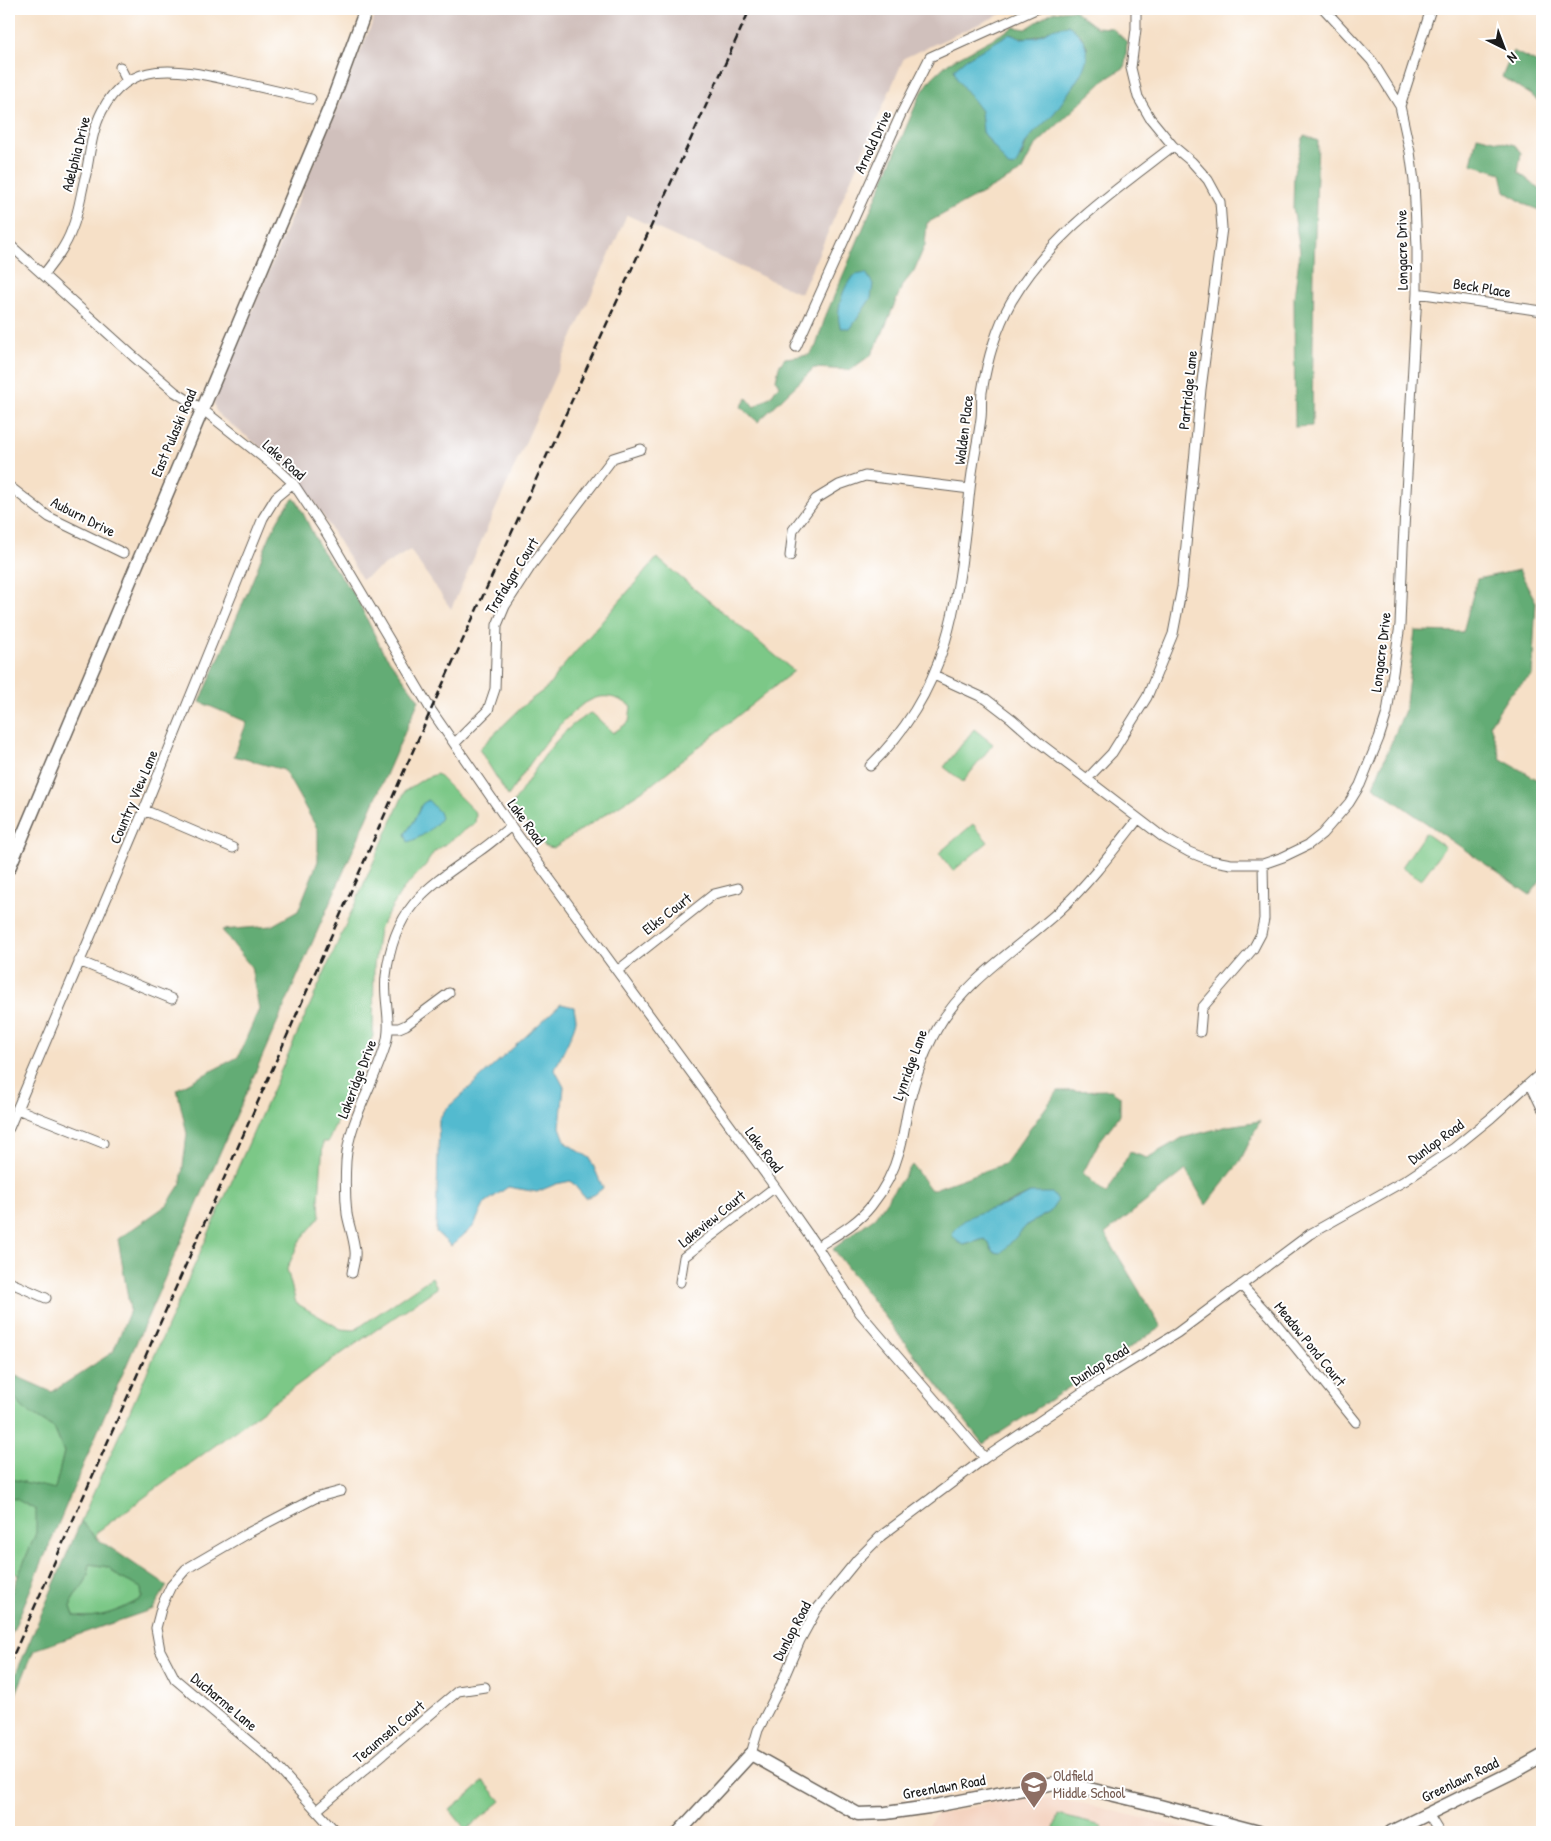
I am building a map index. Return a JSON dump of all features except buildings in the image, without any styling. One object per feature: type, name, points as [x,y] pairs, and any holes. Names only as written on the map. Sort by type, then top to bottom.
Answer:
[{"type":"main road","name":"East Pulaski Road","points":[[9,868],[332,102],[366,9]]},
{"type":"main road","points":[[678,1832],[751,1754]]},
{"type":"main road","name":"Greenlawn Road","points":[[751,1754],[858,1814],[886,1813],[929,1807],[1060,1782],[1259,1832]]},
{"type":"main road","name":"Greenlawn Road","points":[[1391,1832],[1542,1756]]},
{"type":"street","name":"Arnold Drive","points":[[796,347],[901,114],[930,57],[1036,9]]},
{"type":"street","name":"Partridge Lane","points":[[1087,779],[1112,753],[1147,697],[1173,634],[1182,587],[1201,389],[1222,228],[1220,202],[1208,180],[1192,162],[1173,146],[1150,118],[1138,97],[1131,68],[1136,29],[1136,9]]},
{"type":"street","points":[[1324,9],[1372,61],[1400,106]]},
{"type":"street","name":"Longacre Drive","points":[[934,674],[986,699],[1037,741],[1164,838],[1189,852],[1209,860],[1231,864],[1263,864],[1308,845],[1322,834],[1349,803],[1360,785],[1387,713],[1400,625],[1418,248],[1414,181],[1400,106],[1431,9]]},
{"type":"street","points":[[120,68],[128,81]]},
{"type":"street","name":"Adelphia Drive","points":[[44,274],[63,249],[73,228],[97,121],[113,94],[128,81],[139,75],[154,71],[174,70],[198,73],[311,99]]},
{"type":"street","name":"Walden Place","points":[[870,766],[909,722],[945,648],[968,519],[970,489],[981,418],[982,392],[993,343],[1011,303],[1037,264],[1072,225],[1106,195],[1173,146]]},
{"type":"street","name":"Lake Road","points":[[9,244],[175,392],[202,409],[292,483],[327,534],[422,695],[511,826],[775,1187],[860,1313],[985,1458]]},
{"type":"street","name":"Beck Place","points":[[1417,292],[1542,311]]},
{"type":"street","name":"Trafalgar Court","points":[[455,743],[488,710],[495,689],[497,625],[516,590],[551,539],[613,458],[641,449]]},
{"type":"street","points":[[790,556],[794,530],[816,498],[856,479],[865,476],[970,489]]},
{"type":"street","name":"Country View Lane","points":[[9,1128],[144,810],[263,518],[276,497],[292,483]]},
{"type":"street","name":"Auburn Drive","points":[[9,486],[49,518],[122,553]]},
{"type":"street","points":[[144,810],[233,848]]},
{"type":"street","name":"Lynridge Lane","points":[[817,1247],[850,1227],[871,1206],[889,1179],[899,1152],[909,1104],[922,1062],[936,1030],[951,1008],[975,982],[1059,911],[1089,881],[1138,819]]},
{"type":"street","name":"Lakeridge Drive","points":[[352,1273],[355,1253],[345,1196],[346,1159],[349,1140],[359,1108],[385,1046],[389,1028],[385,977],[394,936],[407,911],[421,894],[511,826]]},
{"type":"street","points":[[1200,1032],[1202,1008],[1253,948],[1261,934],[1264,919],[1263,864]]},
{"type":"street","name":"Elks Court","points":[[617,971],[714,894],[738,888]]},
{"type":"street","points":[[79,961],[172,999]]},
{"type":"street","points":[[389,1028],[399,1028],[406,1025],[449,993]]},
{"type":"street","name":"Dunlop Road","points":[[751,1754],[758,1730],[779,1689],[800,1640],[818,1609],[857,1560],[881,1536],[985,1458],[1099,1380],[1177,1334],[1310,1234],[1406,1180],[1454,1148],[1542,1072]]},
{"type":"street","points":[[1530,1083],[1542,1108]]},
{"type":"street","points":[[17,1109],[103,1143]]},
{"type":"street","name":"Lakeview Court","points":[[680,1282],[684,1257],[775,1187]]},
{"type":"street","points":[[9,1282],[46,1298]]},
{"type":"street","name":"Meadow Pond Court","points":[[1241,1285],[1272,1317],[1356,1422]]},
{"type":"street","name":"Ducharme Lane","points":[[336,1832],[270,1759],[175,1679],[160,1650],[156,1628],[162,1605],[171,1586],[186,1569],[246,1534],[308,1502],[341,1491]]},
{"type":"street","name":"Tecumseh Court","points":[[317,1810],[458,1692],[485,1687]]},
{"type":"street","points":[[1428,1814],[1439,1832]]},
{"type":"shaded area","points":[[378,9],[1012,9],[904,58],[801,294],[627,215],[451,609],[410,550],[362,579],[307,490],[285,466],[220,416],[215,409],[214,402]]},
{"type":"shaded area","name":"Oldfield Middle School","points":[[1022,1796],[1081,1803],[1201,1832],[922,1832],[936,1815]]},
{"type":"green space","points":[[1074,10],[1096,27],[1112,28],[1127,42],[1125,67],[1106,79],[1034,147],[1021,172],[927,223],[925,245],[914,271],[902,286],[883,332],[871,355],[850,370],[814,368],[758,422],[741,407],[747,398],[754,407],[771,396],[779,385],[776,380],[779,366],[785,358],[809,355],[816,346],[826,315],[920,95],[932,78],[948,63],[1014,27],[1026,29],[1052,12]],"holes":[[[1052,29],[1079,33],[1087,46],[1087,59],[1027,141],[1021,158],[992,144],[983,132],[981,111],[1009,34],[1031,37]]]},
{"type":"green space","points":[[1513,51],[1542,65],[1542,104],[1530,94],[1502,77]]},
{"type":"green space","points":[[1304,135],[1318,141],[1312,426],[1295,427],[1294,298],[1300,251],[1293,207],[1294,172]]},
{"type":"green space","points":[[1477,136],[1515,145],[1521,153],[1518,172],[1542,191],[1542,211],[1526,205],[1505,191],[1501,173],[1471,164]]},
{"type":"green space","points":[[294,498],[321,550],[356,597],[382,650],[419,700],[105,1414],[9,1640],[9,1598],[36,1533],[36,1510],[16,1499],[9,1498],[9,1476],[11,1479],[55,1489],[64,1452],[54,1428],[25,1410],[9,1392],[9,1373],[52,1392],[113,1352],[130,1310],[118,1239],[167,1205],[181,1183],[187,1134],[177,1089],[238,1057],[259,1009],[251,967],[222,930],[271,926],[298,911],[318,861],[318,830],[284,770],[234,756],[247,722],[200,702],[275,526],[286,507]]},
{"type":"green space","points":[[657,558],[794,671],[651,785],[553,848],[545,846],[513,807],[514,802],[548,751],[568,729],[592,713],[613,733],[629,722],[631,706],[617,699],[601,697],[591,700],[580,707],[568,717],[545,743],[508,796],[479,749],[525,704],[548,687],[559,671]]},
{"type":"green space","points":[[1519,570],[1536,602],[1532,675],[1509,695],[1490,724],[1501,759],[1542,782],[1542,879],[1530,895],[1373,786],[1405,710],[1415,631],[1463,632],[1477,579]]},
{"type":"green space","points":[[974,729],[993,744],[963,782],[944,767]]},
{"type":"green space","points":[[437,774],[476,813],[475,823],[434,852],[425,866],[403,889],[379,929],[374,966],[373,1036],[328,1142],[323,1142],[319,1200],[320,1217],[299,1242],[287,1269],[296,1303],[341,1329],[355,1330],[432,1277],[437,1288],[322,1367],[97,1532],[96,1538],[81,1521],[405,791],[425,778]]},
{"type":"green space","points":[[973,824],[988,842],[953,871],[939,853]]},
{"type":"green space","points":[[1425,833],[1445,847],[1421,880],[1402,867]]},
{"type":"green space","points":[[1111,1090],[1120,1096],[1120,1115],[1099,1142],[1083,1173],[1106,1194],[1130,1152],[1147,1158],[1182,1138],[1228,1126],[1260,1121],[1239,1163],[1206,1205],[1186,1170],[1105,1234],[1161,1327],[983,1444],[833,1249],[875,1217],[912,1165],[931,1190],[1004,1164],[1058,1091]],"holes":[[[1030,1193],[1050,1212],[1028,1224],[993,1252],[988,1242],[984,1239],[964,1245],[968,1218]]]},
{"type":"green space","points":[[9,1392],[25,1410],[54,1428],[64,1452],[55,1489],[18,1576],[9,1566]]},
{"type":"green space","points":[[81,1521],[96,1538],[167,1586],[153,1609],[34,1650],[9,1711],[9,1690]],"holes":[[[90,1564],[108,1567],[119,1577],[141,1588],[142,1598],[110,1613],[92,1617],[75,1616],[72,1610],[72,1601],[86,1580]]]},
{"type":"green space","points":[[90,1564],[108,1567],[119,1577],[141,1587],[142,1598],[110,1613],[92,1617],[75,1616],[71,1605],[72,1601],[86,1580]]},
{"type":"green space","points":[[484,1781],[501,1801],[466,1830],[450,1810]]},
{"type":"green space","points":[[1058,1815],[1102,1826],[1101,1832],[1053,1832]]},
{"type":"water","points":[[1068,25],[1083,39],[1086,46],[1087,54],[1083,69],[1055,112],[1028,140],[1014,167],[1008,166],[983,132],[981,111],[957,79],[954,69],[966,59],[1009,34],[1021,38],[1037,37],[1052,29]]},
{"type":"water","points":[[866,273],[873,284],[871,298],[851,328],[841,328],[839,308],[846,286],[854,276]]},
{"type":"water","points":[[428,800],[439,812],[441,818],[427,832],[408,842],[405,834],[422,804]]},
{"type":"water","points":[[561,1004],[574,1007],[576,1023],[555,1070],[564,1087],[560,1127],[566,1143],[590,1158],[603,1188],[594,1195],[585,1198],[571,1181],[556,1184],[537,1192],[508,1187],[485,1203],[473,1227],[451,1246],[436,1232],[439,1119],[445,1110]]},
{"type":"water","points":[[1030,1193],[1052,1193],[1058,1200],[1050,1212],[1028,1224],[1001,1253],[993,1252],[988,1242],[984,1239],[964,1245],[958,1242],[952,1235],[956,1228],[968,1218],[1008,1204]]},
{"type":"railway","points":[[9,1665],[431,710],[750,9]]},
{"type":"place","name":"Oldfield Middle School","points":[[1034,1809]]}]
